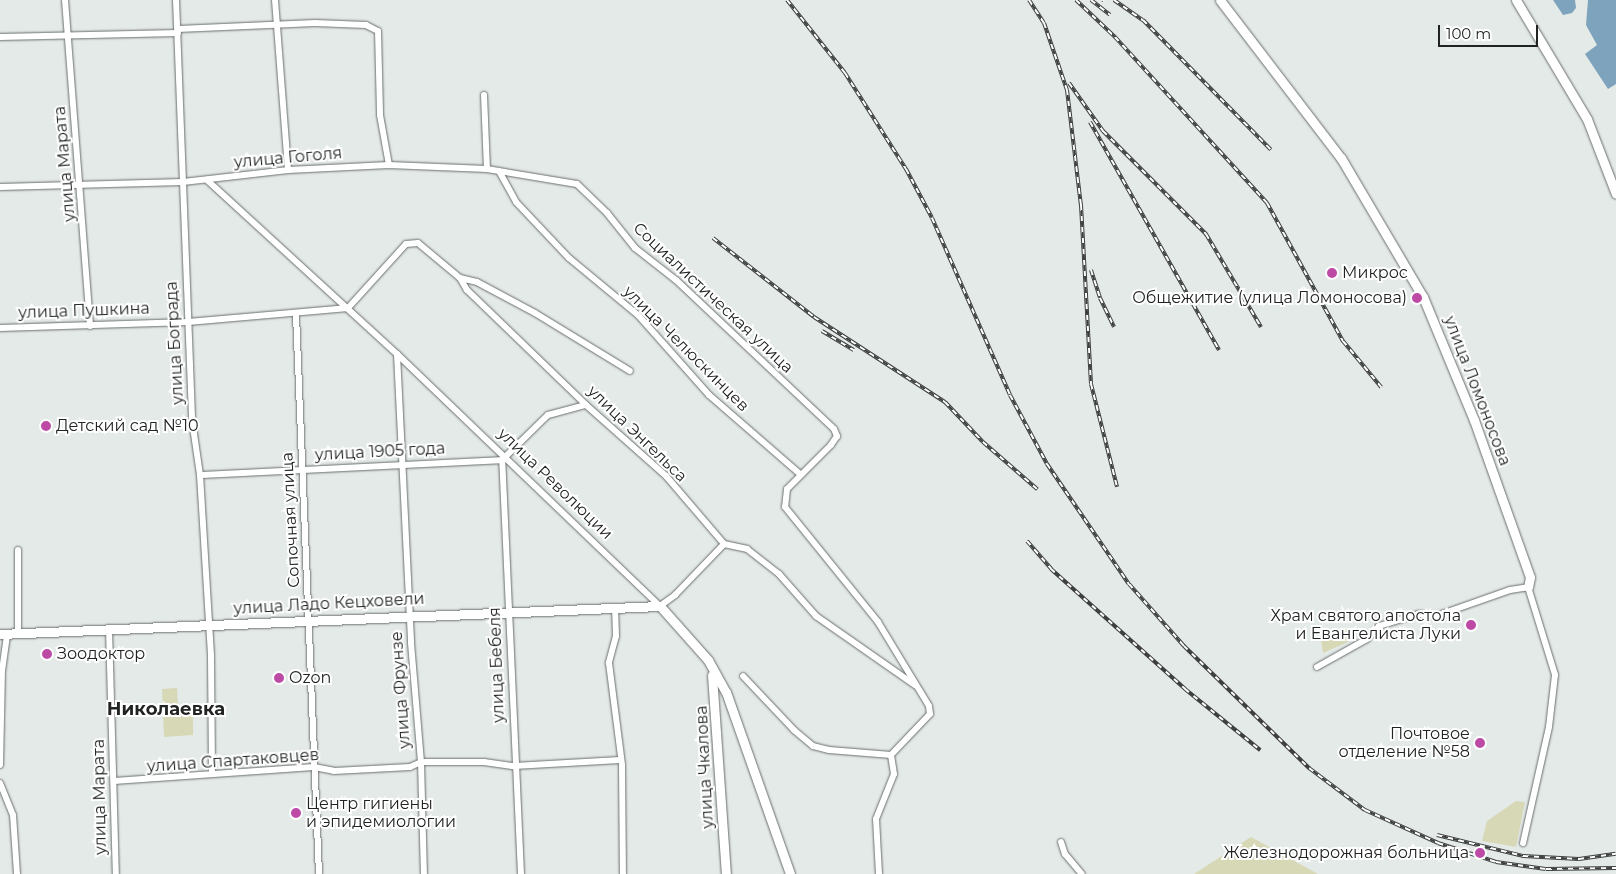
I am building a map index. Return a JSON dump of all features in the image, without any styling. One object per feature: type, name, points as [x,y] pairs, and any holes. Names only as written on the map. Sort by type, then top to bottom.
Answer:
[{"type":"main road","name":"улица Ломоносова","points":[[1220,0],[1341,158],[1423,297],[1474,420],[1530,576],[1528,587]]},
{"type":"main road","points":[[1516,0],[1587,119],[1616,194]]},
{"type":"main road","name":"улица Ладо Кецховели","points":[[3,634],[509,610],[660,606]]},
{"type":"main road","name":"улица Революции","points":[[660,606],[708,660],[726,692],[790,874]]},
{"type":"main road","name":"улица Чкалова","points":[[708,660],[715,686],[726,874]]},
{"type":"street","name":"улица Марата","points":[[65,0],[90,326]]},
{"type":"street","name":"улица Бограда","points":[[176,0],[192,420],[200,475],[212,688],[212,774]]},
{"type":"street","points":[[275,0],[279,24],[288,170]]},
{"type":"street","points":[[0,37],[178,31],[279,24],[366,25],[380,34],[380,115],[389,165]]},
{"type":"street","points":[[484,95],[487,169]]},
{"type":"street","name":"улица Гоголя","points":[[0,187],[80,183],[183,182],[288,170],[389,165],[487,169],[577,184]]},
{"type":"street","name":"улица Челюскинцев","points":[[499,171],[516,202],[569,258],[638,315],[688,374],[800,474]]},
{"type":"street","name":"улица Революции","points":[[207,180],[397,354],[503,458],[660,606]]},
{"type":"street","name":"Социалистическая улица","points":[[577,184],[607,213],[635,248],[676,280],[834,429],[837,436],[831,445],[800,474]]},
{"type":"street","name":"улица Энгельса","points":[[348,308],[406,244],[418,242],[460,278],[467,290],[586,405],[666,476],[724,544]]},
{"type":"street","name":"улица Энгельса","points":[[460,278],[477,282],[535,313],[630,371]]},
{"type":"street","name":"улица Пушкина","points":[[0,328],[188,322],[348,308]]},
{"type":"street","name":"Сопочная улица","points":[[296,314],[319,874]]},
{"type":"street","name":"улица Фрунзе","points":[[397,354],[410,615],[421,762],[424,874]]},
{"type":"street","points":[[503,458],[548,415],[586,405]]},
{"type":"street","name":"улица 1905 года","points":[[200,475],[382,468],[402,464],[503,458]]},
{"type":"street","name":"улица Бебеля","points":[[503,458],[514,766],[521,874]]},
{"type":"street","points":[[800,474],[787,489],[785,507],[878,622],[919,689],[930,714],[891,755]]},
{"type":"street","points":[[660,606],[675,596],[724,544],[747,550],[779,574],[816,616],[919,689]]},
{"type":"street","points":[[18,550],[18,634]]},
{"type":"street","points":[[1317,667],[1367,639],[1379,626],[1418,614],[1436,616],[1510,590],[1528,587]]},
{"type":"street","name":"улица Ломоносова","points":[[1523,843],[1549,727],[1555,674],[1528,587]]},
{"type":"street","points":[[615,607],[616,636],[609,663],[620,760],[623,874]]},
{"type":"street","name":"улица Марата","points":[[108,629],[116,874]]},
{"type":"street","points":[[0,766],[3,634]]},
{"type":"street","points":[[743,676],[813,746],[891,755]]},
{"type":"street","points":[[879,874],[876,819],[894,774],[891,755]]},
{"type":"street","name":"улица Спартаковцев","points":[[114,781],[202,777],[212,774],[314,767],[334,770],[410,768],[421,762],[484,762],[514,766],[620,760]]},
{"type":"street","points":[[0,783],[14,815],[17,874]]},
{"type":"street","points":[[1061,842],[1065,854],[1082,874]]},
{"type":"green space","points":[[1349,628],[1348,642],[1323,653],[1321,640]]},
{"type":"green space","points":[[177,688],[178,706],[193,706],[193,735],[164,737],[162,689]]},
{"type":"green space","points":[[1516,801],[1525,802],[1516,847],[1482,841],[1487,821]]},
{"type":"green space","points":[[1251,837],[1318,874],[1194,874]]},
{"type":"water","points":[[1553,0],[1575,0],[1576,8],[1572,13],[1563,15]]},
{"type":"water","points":[[1588,0],[1616,0],[1616,84],[1608,89],[1585,54],[1597,45],[1586,25]]},
{"type":"railway","points":[[787,0],[845,73],[906,169],[932,218],[1010,395],[1047,464],[1129,584],[1184,646],[1309,768],[1365,810],[1438,843],[1496,862],[1546,869],[1616,868]]},
{"type":"railway","points":[[1029,0],[1044,23],[1067,90],[1081,205],[1091,384],[1117,487]]},
{"type":"railway","points":[[1076,0],[1115,37],[1267,203],[1343,341],[1381,387]]},
{"type":"railway","points":[[1091,0],[1110,15]]},
{"type":"railway","points":[[1114,0],[1143,20],[1271,150]]},
{"type":"railway","points":[[1069,83],[1103,131],[1206,234],[1261,327]]},
{"type":"railway","points":[[1090,122],[1219,350]]},
{"type":"railway","points":[[713,238],[814,317],[945,402],[983,442],[1037,489]]},
{"type":"railway","points":[[1091,270],[1100,298],[1114,327]]},
{"type":"railway","points":[[822,331],[854,350]]},
{"type":"railway","points":[[1027,541],[1051,569],[1185,689],[1260,750]]},
{"type":"railway","points":[[1437,835],[1523,856],[1579,859],[1616,854]]},
{"type":"place","name":"Микрос","points":[[1332,273]]},
{"type":"place","name":"Общежитие (улица Ломоносова)","points":[[1417,298]]},
{"type":"place","name":"Детский сад №10","points":[[46,426]]},
{"type":"place","name":"Храм святого апостола и Евангелиста Луки","points":[[1471,625]]},
{"type":"place","name":"Зоодоктор","points":[[47,654]]},
{"type":"place","name":"Ozon","points":[[279,678]]},
{"type":"place","name":"Почтовое отделение №58","points":[[1480,743]]},
{"type":"place","name":"Центр гигиены и эпидемиологии","points":[[296,813]]},
{"type":"place","name":"Железнодорожная больница","points":[[1480,853]]},
{"type":"district","name":"Николаевка","points":[[166,709]]}]
